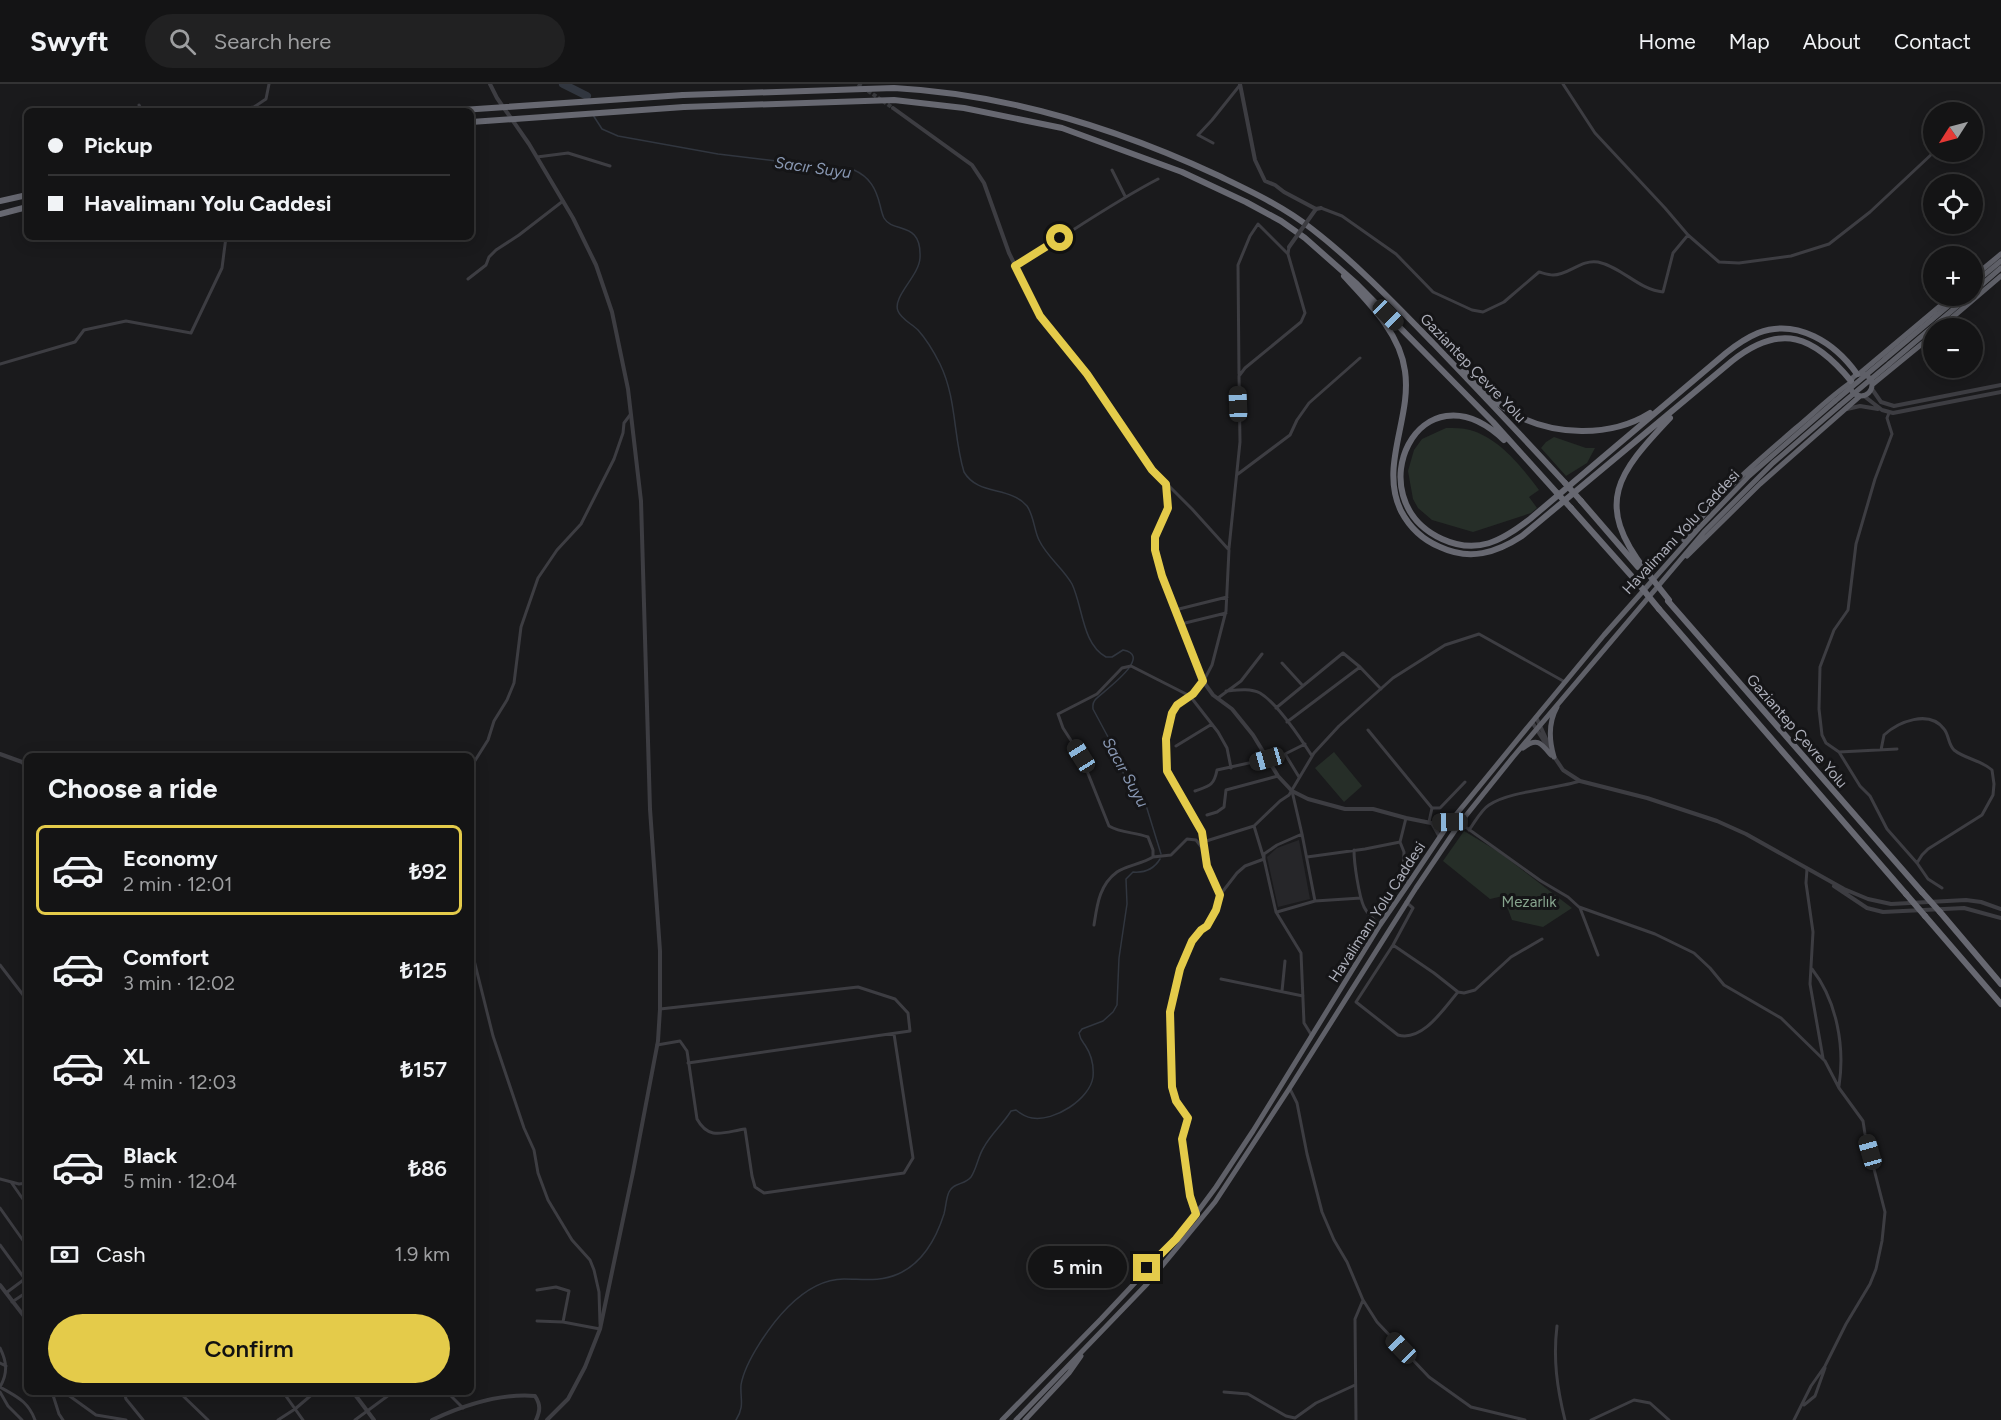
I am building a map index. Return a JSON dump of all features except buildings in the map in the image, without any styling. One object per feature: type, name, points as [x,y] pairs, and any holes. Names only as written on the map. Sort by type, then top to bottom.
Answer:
[{"type":"highway","name":"Gaziantep Çevre Yolu","points":[[474,110],[683,95],[916,89],[1016,105],[1065,116],[1187,161],[1287,211],[1311,228],[1365,275],[1565,483],[2001,984]]},
{"type":"highway","name":"Gaziantep Çevre Yolu","points":[[474,122],[684,107],[894,100],[925,103],[1014,117],[1062,128],[1182,172],[1281,221],[1305,238],[1373,299],[1493,422],[1635,581],[2001,1004]]},
{"type":"highway","points":[[0,201],[24,196]]},
{"type":"highway","points":[[0,214],[24,208]]},
{"type":"highway","points":[[1305,238],[1346,278],[1373,309],[1390,330],[1399,349],[1405,371],[1406,395],[1394,461],[1395,493],[1401,511],[1410,525],[1430,543],[1447,550],[1478,555],[1500,549],[1522,536],[1754,344],[1776,338],[1797,340],[1817,347],[1830,357],[1850,382],[1852,391],[1862,396]]},
{"type":"highway","points":[[1983,269],[2001,254]]},
{"type":"highway","points":[[1983,276],[2001,261]]},
{"type":"highway","name":"Havalimanı Yolu Caddesi","points":[[1983,284],[2001,268]]},
{"type":"highway","points":[[1365,275],[1497,402],[1512,413],[1533,422],[1570,430],[1588,431],[1626,426],[1652,412],[1748,338],[1770,330],[1787,329],[1811,334],[1823,340],[1838,352],[1858,374],[1867,375],[1872,386]]},
{"type":"highway","points":[[1952,318],[2001,276]]},
{"type":"highway","points":[[1677,553],[1691,530],[1725,493],[1858,374],[1940,306]]},
{"type":"highway","name":"Havalimanı Yolu Caddesi","points":[[1016,1420],[1093,1341],[1174,1252],[1215,1202],[1290,1089],[1406,902],[1460,823],[1538,726],[1704,531],[1729,505],[1949,306]]},
{"type":"highway","name":"Havalimanı Yolu Caddesi","points":[[1887,362],[1956,306]]},
{"type":"highway","points":[[1838,407],[1862,396],[1923,343]]},
{"type":"highway","points":[[1556,491],[1501,437],[1478,421],[1467,417],[1446,416],[1424,424],[1414,434],[1401,464],[1400,477],[1406,502],[1424,528],[1434,536],[1463,546],[1490,544],[1503,538],[1530,519],[1700,374]]},
{"type":"highway","points":[[1645,573],[1620,528],[1616,499],[1619,483],[1632,461],[1651,438],[1707,382]]},
{"type":"highway","name":"Havalimanı Yolu Caddesi","points":[[1002,1420],[1101,1319],[1176,1239],[1196,1214],[1247,1140],[1408,883],[1450,822],[1534,719],[1677,553],[1749,476],[1838,407]]},
{"type":"highway","points":[[1554,757],[1550,734],[1555,710],[1560,700]]},
{"type":"highway","points":[[1513,757],[1528,744],[1537,742],[1554,757]]},
{"type":"highway","points":[[1024,1420],[1069,1372],[1093,1341]]},
{"type":"street","points":[[247,108],[254,107],[266,99],[269,84]]},
{"type":"street","points":[[490,84],[563,201],[596,265],[612,312],[626,378],[641,501],[650,809],[657,887],[660,1009],[657,1045],[633,1173],[600,1327],[585,1367],[568,1399],[547,1420]]},
{"type":"street","points":[[1240,84],[1255,160],[1265,182],[1275,185],[1318,209],[1342,216],[1396,254],[1433,292],[1472,310],[1484,312],[1504,302],[1539,272],[1554,275],[1582,264],[1594,262],[1609,266],[1632,280],[1663,292],[1673,253],[1688,235]]},
{"type":"street","points":[[1213,142],[1198,135],[1240,84]]},
{"type":"street","points":[[1563,84],[1595,133],[1688,235],[1719,262],[1749,262],[1819,249],[1839,237],[1870,212],[1923,162]]},
{"type":"street","points":[[893,108],[972,165],[984,183],[1015,266],[1040,316],[1087,374],[1152,470],[1229,550]]},
{"type":"street","points":[[537,157],[568,153],[610,166]]},
{"type":"street","points":[[1112,170],[1125,196]]},
{"type":"street","points":[[1015,266],[1125,196],[1158,179]]},
{"type":"street","points":[[468,279],[486,265],[489,257],[496,250],[563,201]]},
{"type":"street","points":[[1239,376],[1245,368],[1301,322],[1305,313],[1288,254],[1289,247],[1318,209]]},
{"type":"street","points":[[1220,895],[1207,866],[1202,832],[1167,771],[1166,739],[1172,713],[1177,705],[1190,696],[1208,676],[1226,613],[1229,550],[1240,442],[1238,265],[1250,236],[1258,224],[1288,254]]},
{"type":"street","points":[[0,364],[75,342],[84,330],[126,321],[191,333],[222,268],[226,240]]},
{"type":"street","points":[[1236,475],[1290,435],[1297,420],[1310,403],[1360,358]]},
{"type":"street","points":[[1872,386],[1881,402],[1894,406],[2001,386]]},
{"type":"street","points":[[1862,396],[1882,410],[1893,414],[2001,392]]},
{"type":"street","points":[[1838,407],[1848,409],[1860,406],[1882,410]]},
{"type":"street","points":[[474,762],[489,740],[494,721],[507,700],[514,682],[521,627],[538,578],[556,550],[580,524],[614,459],[624,423],[631,413]]},
{"type":"street","points":[[1889,413],[1887,418],[1892,434],[1875,479],[1856,544],[1848,610],[1834,630],[1820,667],[1819,709],[1822,735],[1826,743],[1839,752],[1860,786],[1870,796],[1887,830],[1917,863],[1928,879],[1942,888]]},
{"type":"street","points":[[1166,484],[1168,508],[1155,537],[1155,550],[1175,610],[1203,681],[1218,698],[1232,709],[1253,735],[1278,776],[1292,791],[1308,799],[1345,809],[1373,809],[1406,818],[1430,822],[1450,822]]},
{"type":"street","points":[[1175,610],[1227,597]]},
{"type":"street","points":[[1181,624],[1226,613]]},
{"type":"street","points":[[1203,842],[1254,826],[1292,791],[1312,756],[1339,726],[1394,678],[1445,645],[1479,634],[1565,682]]},
{"type":"street","points":[[1276,708],[1342,653],[1360,667],[1381,689]]},
{"type":"street","points":[[1218,698],[1241,681],[1262,654]]},
{"type":"street","points":[[1282,663],[1303,686]]},
{"type":"street","points":[[1154,857],[1148,837],[1119,832],[1109,826],[1081,756],[1063,728],[1058,714],[1097,694],[1129,666],[1190,696],[1227,748],[1231,768]]},
{"type":"street","points":[[1287,722],[1360,667]]},
{"type":"street","points":[[1226,691],[1240,690],[1259,693],[1276,708],[1312,756]]},
{"type":"street","points":[[1534,719],[1563,770],[1580,782],[1647,798],[1717,821],[1746,834],[1844,889],[1879,902],[1890,904],[1966,900],[2001,909]]},
{"type":"street","points":[[1881,750],[1884,735],[1887,733],[1913,720],[1928,719],[1942,726],[1952,748],[1992,770],[1993,795],[1982,815],[1928,849],[1917,863]]},
{"type":"street","points":[[1176,746],[1212,724]]},
{"type":"street","points":[[1368,730],[1432,808],[1430,822],[1440,837]]},
{"type":"street","points":[[1299,777],[1285,754],[1305,744]]},
{"type":"street","points":[[1839,752],[1897,749]]},
{"type":"street","points":[[0,754],[24,764]]},
{"type":"street","points":[[1195,792],[1212,784],[1216,779],[1217,770],[1267,759]]},
{"type":"street","points":[[1207,815],[1224,807],[1226,790],[1278,776]]},
{"type":"street","points":[[1432,808],[1440,808],[1465,782]]},
{"type":"street","points":[[1469,830],[1488,805],[1497,801],[1531,791],[1580,782]]},
{"type":"street","points":[[1292,791],[1315,901]]},
{"type":"street","points":[[1406,818],[1400,842],[1404,852],[1403,874],[1408,883]]},
{"type":"street","points":[[1460,823],[1541,881],[1568,897],[1579,907],[1655,934],[1694,953],[1724,985],[1781,1018],[1823,1059],[1839,1088],[1863,1121],[1885,1212],[1876,1269],[1870,1284],[1794,1420]]},
{"type":"street","points":[[1254,826],[1276,912],[1301,953],[1304,1023],[1312,1036]]},
{"type":"street","points":[[1264,859],[1264,854],[1272,848],[1302,834]]},
{"type":"street","points":[[1094,925],[1098,898],[1117,872],[1154,857],[1171,855],[1187,839],[1196,840],[1205,850]]},
{"type":"street","points":[[1307,857],[1400,842]]},
{"type":"street","points":[[1354,850],[1361,898],[1367,911],[1380,925]]},
{"type":"street","points":[[1196,1214],[1190,1196],[1182,1139],[1188,1118],[1176,1101],[1172,1087],[1170,1012],[1180,969],[1192,941],[1207,926],[1216,910],[1220,895],[1240,869],[1264,859]]},
{"type":"street","points":[[1807,869],[1806,883],[1812,923],[1810,984],[1823,1059]]},
{"type":"street","points":[[1823,878],[1867,908],[1883,912],[1965,908],[2001,918]]},
{"type":"street","points":[[1276,912],[1315,901],[1361,898]]},
{"type":"street","points":[[1406,902],[1413,908],[1393,945],[1356,1002],[1398,1035],[1404,1037],[1419,1032],[1428,1025],[1458,992]]},
{"type":"street","points":[[1579,907],[1598,955]]},
{"type":"street","points":[[1393,945],[1458,992],[1464,993],[1475,990],[1510,957],[1542,939]]},
{"type":"street","points":[[474,960],[493,1036],[524,1128],[534,1150],[548,1200],[572,1240],[590,1260],[594,1270],[600,1327]]},
{"type":"street","points":[[1282,991],[1285,961]]},
{"type":"street","points":[[0,965],[24,996]]},
{"type":"street","points":[[1812,969],[1821,981],[1840,1031],[1842,1068],[1839,1088]]},
{"type":"street","points":[[1221,979],[1303,996]]},
{"type":"street","points":[[660,1009],[858,987],[895,999],[908,1013],[910,1031],[688,1063]]},
{"type":"street","points":[[657,1045],[680,1041],[687,1051],[697,1119],[706,1133],[715,1134],[745,1129],[755,1187],[764,1193],[904,1173],[913,1158],[894,1034]]},
{"type":"street","points":[[1290,1089],[1297,1103],[1322,1212],[1363,1300],[1377,1322],[1429,1377],[1472,1407],[1525,1420]]},
{"type":"street","points":[[0,1179],[24,1183]]},
{"type":"street","points":[[11,1182],[24,1201]]},
{"type":"street","points":[[0,1208],[24,1242]]},
{"type":"street","points":[[0,1245],[24,1275]]},
{"type":"street","points":[[6,1293],[24,1280]]},
{"type":"street","points":[[0,1285],[24,1316]]},
{"type":"street","points":[[537,1290],[556,1287],[569,1291],[563,1322]]},
{"type":"street","points":[[12,1302],[24,1294]]},
{"type":"street","points":[[1356,1420],[1355,1319],[1363,1300]]},
{"type":"street","points":[[537,1321],[600,1327]]},
{"type":"street","points":[[1557,1326],[1554,1361],[1558,1393],[1565,1420]]},
{"type":"street","points":[[0,1347],[6,1366],[6,1377],[0,1389]]},
{"type":"street","points":[[0,1362],[6,1366]]},
{"type":"street","points":[[1802,1405],[1815,1396],[1825,1366]]},
{"type":"street","points":[[1224,1392],[1248,1394],[1295,1419],[1316,1403],[1355,1385]]},
{"type":"street","points":[[0,1389],[8,1406],[22,1420]]},
{"type":"street","points":[[0,1389],[24,1401],[30,1407],[35,1420]]},
{"type":"street","points":[[53,1395],[63,1420]]},
{"type":"street","points":[[68,1395],[96,1415],[126,1420]]},
{"type":"street","points":[[125,1395],[126,1400],[142,1420]]},
{"type":"street","points":[[182,1395],[208,1420]]},
{"type":"street","points":[[285,1395],[303,1420]]},
{"type":"street","points":[[278,1420],[311,1395]]},
{"type":"street","points":[[355,1395],[374,1420]]},
{"type":"street","points":[[355,1420],[389,1395]]},
{"type":"street","points":[[450,1395],[463,1408]]},
{"type":"street","points":[[432,1420],[493,1398],[535,1396],[539,1402],[540,1412],[536,1420]]},
{"type":"street","points":[[1591,1420],[1634,1400],[1650,1403],[1669,1420]]},
{"type":"shaded area","points":[[1299,840],[1310,899],[1278,907],[1267,857],[1277,848]]},
{"type":"green space","points":[[1446,428],[1470,430],[1500,446],[1539,490],[1529,497],[1537,508],[1531,513],[1473,532],[1432,520],[1418,508],[1413,499],[1408,471],[1414,450],[1422,439]]},
{"type":"green space","points":[[1554,437],[1586,448],[1595,448],[1587,463],[1566,476],[1541,448]]},
{"type":"green space","points":[[1334,752],[1362,786],[1344,802],[1315,768]]},
{"type":"green space","name":"Mezarlık","points":[[1464,831],[1499,852],[1572,908],[1543,927],[1512,920],[1503,896],[1490,899],[1443,861]]},
{"type":"waterway","name":"Sacır Suyu","points":[[563,84],[587,96]]},
{"type":"waterway","name":"Sacır Suyu","points":[[593,115],[602,129],[618,136],[718,154],[854,170],[872,184],[883,216],[888,223],[912,233],[916,238],[919,246],[919,265],[899,299],[898,311],[918,330],[930,346],[945,377],[964,472],[977,485],[1012,496],[1027,506],[1042,546],[1072,584],[1092,643],[1106,657],[1112,657],[1123,650],[1131,654],[1133,660],[1130,667],[1095,700],[1093,709],[1115,750],[1124,775],[1145,802],[1161,854]]},
{"type":"waterway","name":"Sacır Suyu","points":[[736,1420],[742,1402],[743,1375],[753,1354],[781,1314],[794,1301],[813,1287],[828,1281],[885,1278],[898,1274],[915,1264],[933,1241],[944,1214],[949,1192],[971,1177],[987,1142],[1011,1111],[1016,1110],[1032,1118],[1050,1116],[1070,1107],[1085,1093],[1093,1077],[1093,1069],[1089,1052],[1079,1033],[1082,1029],[1103,1021],[1117,1005],[1119,958],[1127,904],[1126,879],[1133,872],[1152,868],[1160,859]]},
{"type":"tunnel","points":[[858,84],[893,108]]},
{"type":"route","points":[[1060,238],[1015,266],[1040,316],[1087,374],[1121,427],[1152,470],[1166,484],[1169,502],[1155,537],[1155,550],[1162,576],[1203,681],[1193,694],[1177,705],[1172,713],[1166,739],[1167,771],[1202,832],[1207,866],[1220,895],[1216,910],[1207,926],[1192,941],[1180,969],[1170,1012],[1172,1087],[1176,1101],[1188,1118],[1182,1139],[1190,1196],[1196,1214],[1176,1239],[1147,1268]]}]
